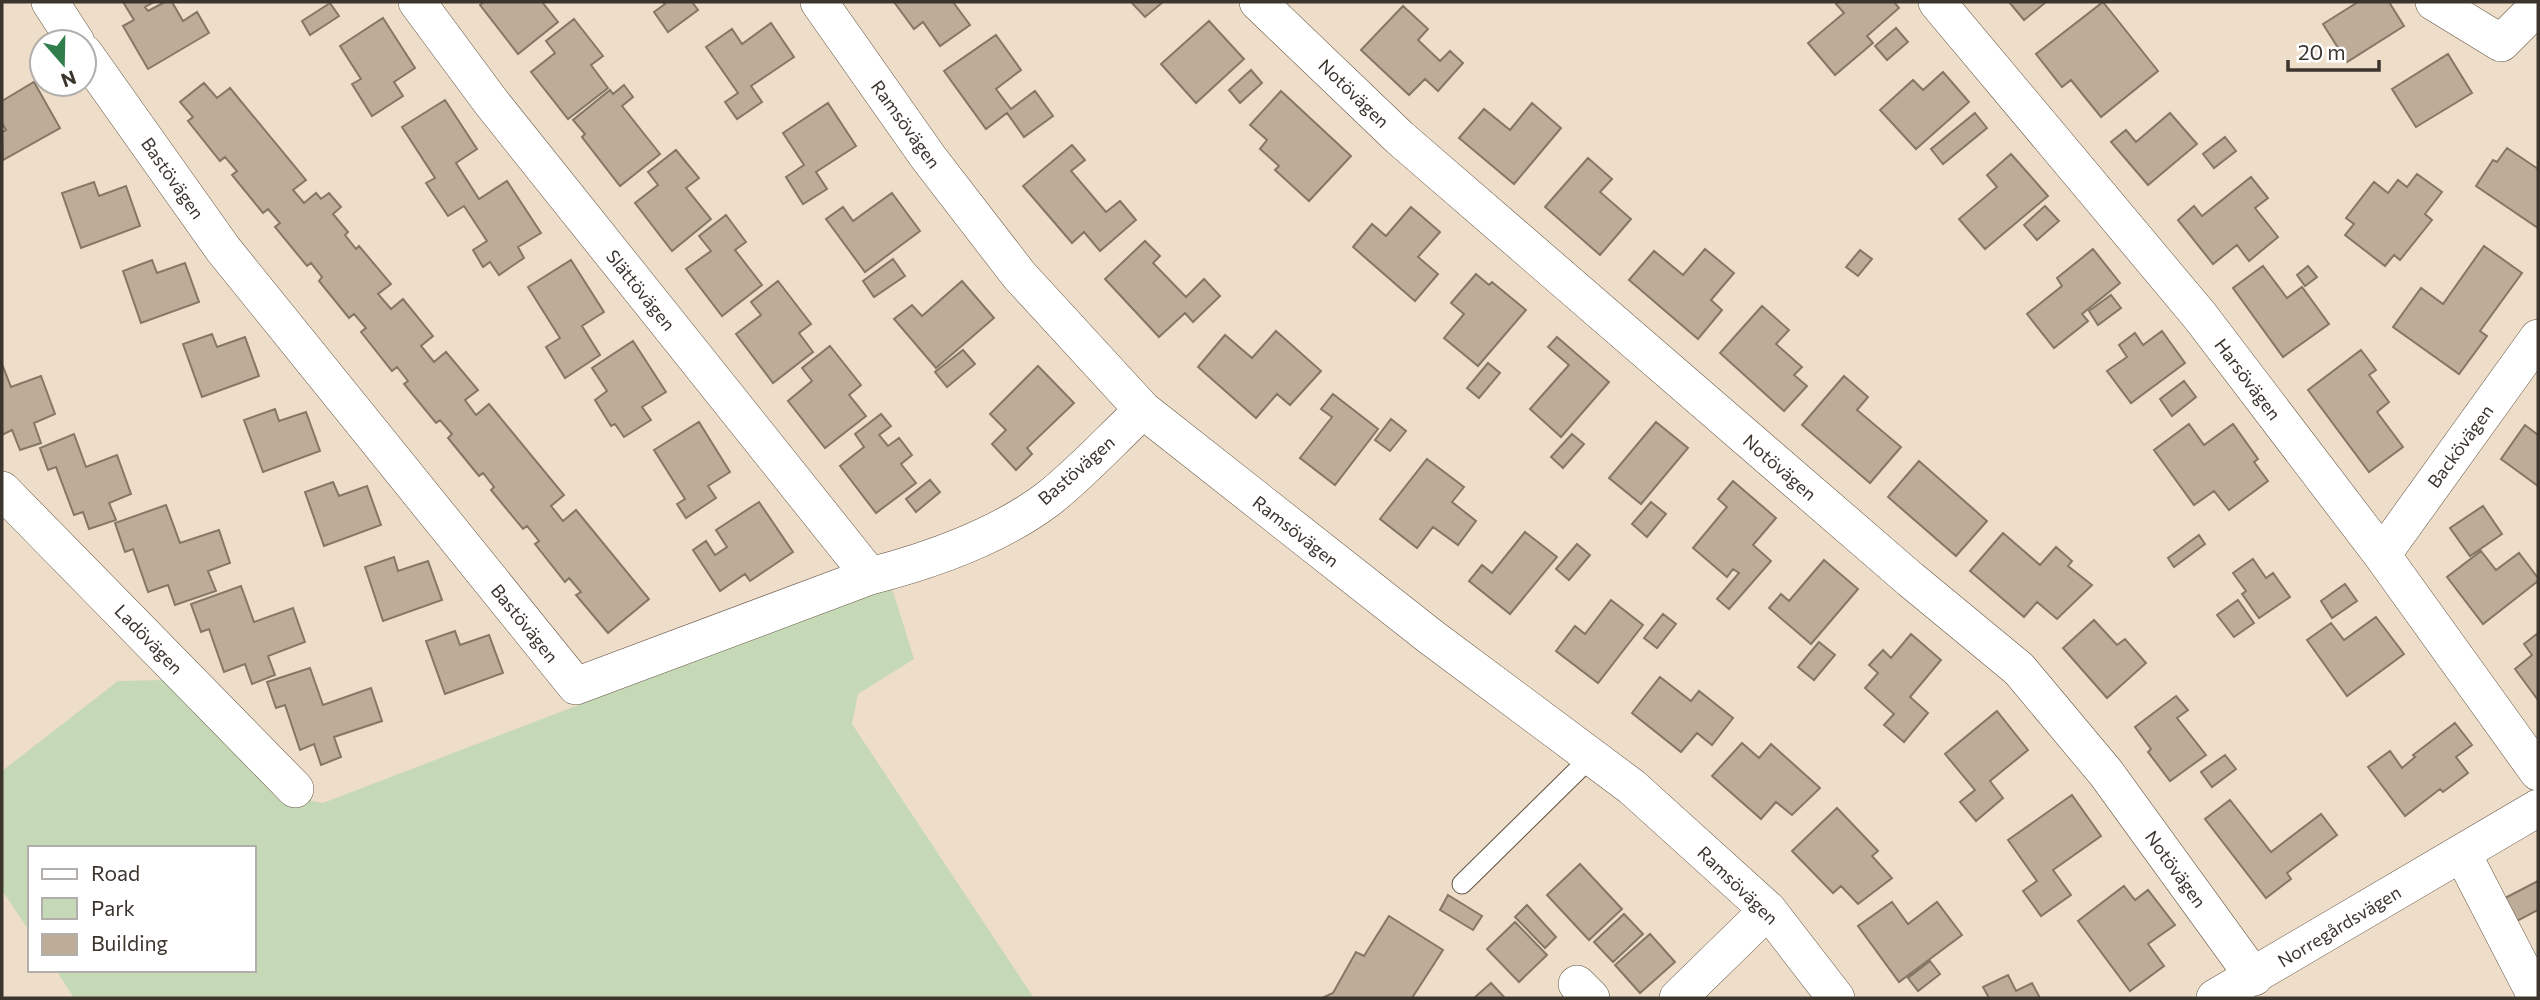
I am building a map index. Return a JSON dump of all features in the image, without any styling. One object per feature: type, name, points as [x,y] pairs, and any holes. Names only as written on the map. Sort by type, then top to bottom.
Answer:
[{"type":"street","points":[[50,2],[67,28]]},
{"type":"street","name":"Slättövägen","points":[[416,2],[491,102],[870,576]]},
{"type":"street","name":"Ramsövägen","points":[[819,2],[928,157],[1019,275],[1143,410],[1431,637],[1632,787],[1768,910],[1836,998]]},
{"type":"street","name":"Notövägen","points":[[1258,2],[1400,138],[1910,579],[2019,669],[2106,773],[2253,976]]},
{"type":"street","name":"Harsövägen","points":[[1937,2],[2200,316],[2382,555],[2538,772]]},
{"type":"street","points":[[2434,2],[2501,43],[2526,19],[2538,12]]},
{"type":"street","name":"Bastövägen","points":[[98,73],[223,249],[576,686],[870,576],[903,568],[1002,528],[1048,498],[1143,410]]},
{"type":"street","name":"Backövägen","points":[[2382,555],[2538,338]]},
{"type":"street","name":"Ladövägen","points":[[2,490],[295,789]]},
{"type":"street","name":"Norregårdsvägen","points":[[2215,998],[2538,807]]},
{"type":"street","points":[[2462,853],[2537,998]]},
{"type":"street","points":[[1678,998],[1768,910]]},
{"type":"lane","points":[[1462,884],[1591,757]]},
{"type":"green space","points":[[891,585],[914,659],[858,694],[852,724],[1034,998],[74,998],[57,972],[256,972],[256,846],[28,846],[28,929],[2,890],[2,771],[118,681],[166,680],[273,793],[323,803]]},
{"type":"building","points":[[123,2],[154,2],[145,7],[148,11],[165,2],[172,2],[183,21],[197,12],[209,33],[148,69],[123,26],[134,20]]},
{"type":"building","points":[[484,2],[542,2],[558,22],[518,54],[480,5]]},
{"type":"building","points":[[663,2],[692,2],[698,10],[668,32],[654,12],[665,4]]},
{"type":"building","points":[[894,2],[953,2],[970,25],[940,46],[923,22],[914,29]]},
{"type":"building","points":[[1131,2],[1163,2],[1145,17]]},
{"type":"building","points":[[1894,2],[1899,8],[1867,36],[1873,43],[1835,75],[1808,43],[1844,13],[1836,4]]},
{"type":"building","points":[[2009,2],[2046,2],[2024,20]]},
{"type":"building","points":[[2103,2],[2158,71],[2101,117],[2071,80],[2062,87],[2036,54]]},
{"type":"building","points":[[2358,2],[2389,2],[2404,26],[2347,62],[2323,24]]},
{"type":"building","points":[[330,3],[339,16],[310,35],[302,21]]},
{"type":"building","points":[[1403,6],[1428,29],[1418,40],[1440,61],[1450,51],[1463,63],[1438,91],[1425,79],[1409,95],[1361,50]]},
{"type":"building","points":[[383,18],[415,68],[394,82],[403,96],[372,116],[352,84],[361,79],[340,46]]},
{"type":"building","points":[[574,19],[603,56],[591,65],[608,88],[568,119],[531,72],[555,53],[546,41]]},
{"type":"building","points":[[1209,21],[1244,59],[1196,103],[1161,64]]},
{"type":"building","points":[[771,23],[794,57],[751,86],[762,102],[737,119],[725,102],[738,93],[706,47],[732,29],[742,44]]},
{"type":"building","points":[[1896,28],[1908,42],[1887,60],[1875,46]]},
{"type":"building","points":[[996,35],[1021,70],[996,89],[1011,109],[1035,91],[1053,116],[1024,137],[1007,113],[986,129],[944,71]]},
{"type":"building","points":[[2448,54],[2472,93],[2416,127],[2392,89]]},
{"type":"building","points":[[1251,70],[1262,83],[1240,103],[1229,90]]},
{"type":"building","points":[[1943,72],[1969,102],[1916,149],[1880,110],[1913,80],[1923,90]]},
{"type":"building","points":[[204,83],[217,98],[230,88],[306,180],[293,190],[304,203],[316,193],[321,199],[329,193],[341,207],[333,214],[348,232],[345,235],[356,249],[359,246],[391,284],[378,294],[391,309],[403,299],[433,336],[421,346],[434,362],[446,352],[478,390],[465,400],[476,415],[489,404],[564,495],[551,506],[563,521],[576,510],[649,599],[608,633],[576,595],[581,592],[569,578],[565,582],[535,544],[539,541],[527,526],[523,529],[491,490],[494,487],[483,473],[479,476],[448,438],[452,434],[440,420],[436,423],[404,384],[408,381],[397,367],[392,371],[361,332],[366,328],[354,314],[349,318],[319,281],[322,277],[311,263],[307,266],[275,227],[280,223],[268,209],[263,213],[232,175],[237,171],[225,157],[220,161],[188,121],[193,117],[180,102]]},
{"type":"building","points":[[624,85],[633,97],[622,106],[660,154],[620,186],[582,137],[585,134],[573,120],[610,90],[613,94]]},
{"type":"building","points":[[28,86],[28,98],[43,98],[60,128],[3,160],[2,132],[6,130],[2,123],[2,101]]},
{"type":"building","points":[[1281,91],[1351,156],[1309,201],[1275,170],[1279,166],[1260,149],[1267,140],[1250,125]]},
{"type":"building","points":[[445,100],[477,149],[456,163],[479,199],[507,181],[541,233],[518,247],[524,258],[499,275],[490,262],[483,267],[473,250],[487,241],[464,206],[448,216],[426,183],[435,178],[402,127]]},
{"type":"building","points":[[828,103],[856,146],[816,172],[827,189],[803,204],[786,177],[804,165],[783,133]]},
{"type":"building","points":[[1532,103],[1561,128],[1514,184],[1459,138],[1484,109],[1510,130]]},
{"type":"building","points":[[1975,113],[1987,128],[1943,164],[1931,149]]},
{"type":"building","points":[[2170,113],[2197,144],[2148,185],[2111,142],[2126,130],[2136,142]]},
{"type":"building","points":[[2225,137],[2236,151],[2214,168],[2203,154]]},
{"type":"building","points":[[1072,145],[1085,160],[1071,171],[1106,212],[1120,201],[1136,220],[1100,251],[1084,232],[1072,243],[1023,186]]},
{"type":"building","points":[[2507,148],[2538,169],[2538,228],[2476,186],[2493,160],[2497,162]]},
{"type":"building","points":[[676,150],[699,178],[686,188],[711,219],[672,251],[635,203],[658,185],[648,172]]},
{"type":"building","points":[[2011,154],[2048,196],[1985,249],[1959,219],[1997,187],[1987,175]]},
{"type":"building","points":[[1588,158],[1612,179],[1600,192],[1631,219],[1600,255],[1545,207]]},
{"type":"building","points":[[2417,174],[2442,192],[2425,214],[2432,220],[2400,260],[2394,255],[2385,266],[2345,235],[2354,224],[2346,218],[2374,182],[2388,193],[2398,180],[2407,187]]},
{"type":"building","points":[[2251,177],[2268,198],[2255,208],[2278,237],[2249,261],[2237,245],[2213,264],[2178,220],[2194,206],[2202,216]]},
{"type":"building","points":[[94,182],[99,196],[126,186],[140,226],[81,248],[62,193]]},
{"type":"building","points":[[892,193],[920,231],[865,272],[826,219],[843,207],[853,221]]},
{"type":"building","points":[[2045,206],[2059,221],[2037,240],[2024,225]]},
{"type":"building","points":[[1411,207],[1440,232],[1418,257],[1438,274],[1415,301],[1353,247],[1372,224],[1386,236]]},
{"type":"building","points":[[726,215],[746,242],[735,250],[762,285],[722,316],[686,269],[711,251],[699,236]]},
{"type":"building","points":[[1145,241],[1160,256],[1153,263],[1186,297],[1204,279],[1220,296],[1193,322],[1185,313],[1159,337],[1105,279]]},
{"type":"building","points":[[2484,246],[2522,273],[2480,331],[2487,336],[2459,374],[2393,327],[2421,288],[2443,304]]},
{"type":"building","points":[[1705,249],[1734,273],[1711,300],[1722,310],[1698,339],[1629,280],[1654,251],[1683,275]]},
{"type":"building","points":[[2093,249],[2120,283],[2082,314],[2088,321],[2054,348],[2027,314],[2062,286],[2057,278]]},
{"type":"building","points":[[1860,250],[1872,259],[1858,276],[1846,267]]},
{"type":"building","points":[[893,259],[905,276],[874,297],[863,281]]},
{"type":"building","points":[[152,260],[157,273],[185,263],[199,302],[141,323],[123,271]]},
{"type":"building","points":[[571,260],[604,312],[582,326],[600,355],[565,378],[546,347],[560,338],[528,287]]},
{"type":"building","points":[[2263,266],[2287,298],[2302,287],[2329,324],[2283,357],[2233,288]]},
{"type":"building","points":[[2308,266],[2317,277],[2305,286],[2297,275]]},
{"type":"building","points":[[1476,274],[1489,285],[1492,282],[1526,310],[1478,366],[1444,338],[1464,314],[1451,303]]},
{"type":"building","points":[[778,281],[811,324],[799,333],[813,352],[773,383],[736,334],[761,315],[751,302]]},
{"type":"building","points":[[962,281],[994,318],[936,368],[894,319],[912,305],[922,316]]},
{"type":"building","points":[[2111,295],[2121,308],[2098,325],[2089,311]]},
{"type":"building","points":[[1762,306],[1789,330],[1776,344],[1802,367],[1794,375],[1807,386],[1784,411],[1720,353]]},
{"type":"building","points":[[1276,331],[1321,371],[1290,405],[1277,394],[1256,418],[1198,367],[1225,335],[1252,358]]},
{"type":"building","points":[[2162,331],[2185,363],[2131,403],[2107,371],[2127,357],[2119,345],[2135,333],[2143,345]]},
{"type":"building","points":[[212,334],[217,347],[245,337],[259,376],[202,397],[183,344]]},
{"type":"building","points":[[1557,337],[1609,382],[1561,437],[1530,409],[1569,365],[1548,347]]},
{"type":"building","points":[[633,341],[666,392],[642,407],[651,420],[624,437],[615,424],[611,426],[595,400],[607,391],[592,368]]},
{"type":"building","points":[[830,346],[861,385],[849,395],[866,416],[825,448],[788,401],[812,381],[802,368]]},
{"type":"building","points":[[963,350],[975,364],[947,387],[935,372]]},
{"type":"building","points":[[2361,350],[2376,370],[2369,375],[2389,402],[2377,412],[2403,447],[2369,472],[2308,390]]},
{"type":"building","points":[[1488,363],[1500,373],[1479,398],[1467,388]]},
{"type":"building","points":[[2,364],[11,387],[41,376],[55,414],[34,423],[41,443],[20,450],[12,430],[2,435]]},
{"type":"building","points":[[1038,366],[1074,403],[1027,448],[1032,454],[1016,470],[992,444],[1006,430],[990,414]]},
{"type":"building","points":[[1844,376],[1868,397],[1857,410],[1901,447],[1870,483],[1802,425]]},
{"type":"building","points":[[2184,381],[2196,397],[2172,416],[2160,399]]},
{"type":"building","points":[[1333,394],[1378,429],[1335,485],[1300,458],[1332,417],[1321,409]]},
{"type":"building","points":[[275,409],[279,421],[306,412],[320,451],[263,472],[244,420]]},
{"type":"building","points":[[881,414],[891,426],[879,435],[888,446],[899,438],[912,455],[901,464],[916,483],[876,513],[840,466],[864,447],[855,434]]},
{"type":"building","points":[[1391,419],[1406,431],[1390,451],[1375,440]]},
{"type":"building","points":[[699,422],[730,472],[708,486],[716,498],[686,518],[677,504],[685,499],[654,450]]},
{"type":"building","points":[[1656,422],[1688,448],[1641,504],[1609,478]]},
{"type":"building","points":[[2189,424],[2204,445],[2233,424],[2258,459],[2254,462],[2268,481],[2229,510],[2214,491],[2194,505],[2154,450]]},
{"type":"building","points":[[2525,425],[2538,435],[2538,486],[2501,459]]},
{"type":"building","points":[[74,434],[86,467],[117,455],[131,494],[109,503],[116,520],[89,529],[83,512],[74,515],[56,467],[48,470],[40,448]]},
{"type":"building","points":[[1572,434],[1584,444],[1563,468],[1551,457]]},
{"type":"building","points":[[1427,459],[1464,487],[1452,502],[1476,521],[1458,545],[1433,527],[1417,548],[1380,519]]},
{"type":"building","points":[[1919,461],[1987,521],[1956,556],[1888,497]]},
{"type":"building","points":[[930,480],[940,492],[916,512],[906,499]]},
{"type":"building","points":[[1733,481],[1776,518],[1753,545],[1771,561],[1729,609],[1717,599],[1739,573],[1733,569],[1727,577],[1693,548],[1727,507],[1718,499]]},
{"type":"building","points":[[333,482],[339,496],[367,486],[381,525],[324,546],[305,492]]},
{"type":"building","points":[[759,502],[793,552],[750,581],[745,574],[720,591],[693,550],[706,541],[715,555],[727,547],[716,530]]},
{"type":"building","points":[[1651,502],[1666,514],[1647,537],[1632,524]]},
{"type":"building","points":[[166,505],[180,543],[219,530],[230,563],[208,571],[216,591],[175,605],[168,585],[148,592],[133,549],[125,552],[115,523]]},
{"type":"building","points":[[2483,506],[2502,534],[2470,556],[2450,528]]},
{"type":"building","points":[[1525,532],[1557,557],[1510,614],[1469,581],[1482,565],[1492,573]]},
{"type":"building","points":[[2003,533],[2040,565],[2056,547],[2072,561],[2068,566],[2092,585],[2057,619],[2037,602],[2024,617],[1970,571]]},
{"type":"building","points":[[2199,535],[2205,544],[2174,567],[2168,558]]},
{"type":"building","points":[[1577,544],[1590,555],[1569,580],[1556,569]]},
{"type":"building","points":[[2481,551],[2496,570],[2519,553],[2538,578],[2538,581],[2483,624],[2447,577]]},
{"type":"building","points":[[394,557],[398,571],[428,561],[442,600],[383,621],[365,567]]},
{"type":"building","points":[[2253,559],[2266,578],[2273,573],[2290,597],[2259,618],[2242,594],[2246,591],[2233,573]]},
{"type":"building","points":[[1824,560],[1858,589],[1811,644],[1769,608],[1781,594],[1789,601]]},
{"type":"building","points":[[2345,584],[2357,601],[2332,618],[2321,601]]},
{"type":"building","points":[[241,586],[254,622],[293,608],[305,642],[268,656],[275,675],[252,684],[245,664],[224,672],[209,629],[201,632],[191,604]]},
{"type":"building","points":[[1611,600],[1643,625],[1598,683],[1556,651],[1575,626],[1585,634]]},
{"type":"building","points":[[2238,600],[2254,623],[2234,637],[2217,615]]},
{"type":"building","points":[[1663,614],[1676,624],[1657,648],[1644,638]]},
{"type":"building","points":[[2376,617],[2404,654],[2347,696],[2307,640],[2331,623],[2344,640]]},
{"type":"building","points":[[2094,620],[2117,645],[2125,639],[2146,663],[2107,698],[2063,648]]},
{"type":"building","points":[[455,631],[460,645],[489,635],[503,673],[445,694],[426,641]]},
{"type":"building","points":[[2538,633],[2538,700],[2515,669],[2532,655],[2524,644]]},
{"type":"building","points":[[1911,634],[1941,660],[1910,697],[1928,713],[1904,742],[1884,725],[1894,714],[1865,688],[1878,673],[1869,665],[1883,650],[1891,658]]},
{"type":"building","points":[[1819,642],[1835,655],[1814,680],[1798,667]]},
{"type":"building","points":[[310,668],[323,705],[371,688],[382,721],[334,737],[341,757],[321,765],[314,744],[300,750],[285,705],[276,708],[267,682]]},
{"type":"building","points":[[1660,677],[1691,701],[1699,691],[1733,718],[1712,745],[1697,733],[1681,752],[1632,713]]},
{"type":"building","points":[[2176,696],[2188,710],[2177,718],[2206,755],[2170,781],[2148,752],[2151,749],[2135,727]]},
{"type":"building","points":[[1997,711],[2028,750],[1990,781],[2003,798],[1976,821],[1960,802],[1975,790],[1945,754]]},
{"type":"building","points":[[2455,723],[2472,745],[2456,757],[2468,773],[2443,792],[2440,789],[2405,816],[2368,767],[2390,751],[2402,768],[2415,757],[2413,755]]},
{"type":"building","points":[[1742,743],[1759,758],[1771,744],[1820,788],[1792,815],[1776,802],[1761,819],[1712,776]]},
{"type":"building","points":[[2225,755],[2236,769],[2212,787],[2201,772]]},
{"type":"building","points":[[2072,795],[2101,836],[2053,870],[2071,895],[2041,916],[2023,891],[2037,881],[2008,840]]},
{"type":"building","points":[[2230,800],[2271,852],[2321,814],[2337,835],[2287,873],[2291,879],[2266,898],[2205,819]]},
{"type":"building","points":[[1837,808],[1878,851],[1872,856],[1892,878],[1858,904],[1841,886],[1833,893],[1792,851]]},
{"type":"building","points":[[1580,864],[1622,909],[1589,940],[1547,895]]},
{"type":"building","points":[[2538,881],[2538,910],[2517,921],[2505,898]]},
{"type":"building","points":[[2124,886],[2135,900],[2148,890],[2175,925],[2148,944],[2164,966],[2130,991],[2078,921]]},
{"type":"building","points":[[1448,895],[1482,916],[1473,930],[1440,910]]},
{"type":"building","points":[[1892,902],[1908,924],[1937,902],[1962,935],[1899,982],[1858,926]]},
{"type":"building","points":[[1527,905],[1556,937],[1545,948],[1515,917]]},
{"type":"building","points":[[1624,914],[1643,934],[1613,962],[1594,942]]},
{"type":"building","points":[[1389,916],[1443,950],[1412,998],[1322,998],[1333,993],[1356,952],[1364,956]]},
{"type":"building","points":[[1515,922],[1547,955],[1519,982],[1487,949]]},
{"type":"building","points":[[1650,934],[1675,962],[1640,993],[1615,965]]},
{"type":"building","points":[[1930,961],[1940,974],[1918,991],[1908,978]]},
{"type":"building","points":[[2008,975],[2016,991],[2032,983],[2040,998],[1989,998],[1983,987]]},
{"type":"building","points":[[1491,983],[1505,998],[1474,998]]}]
